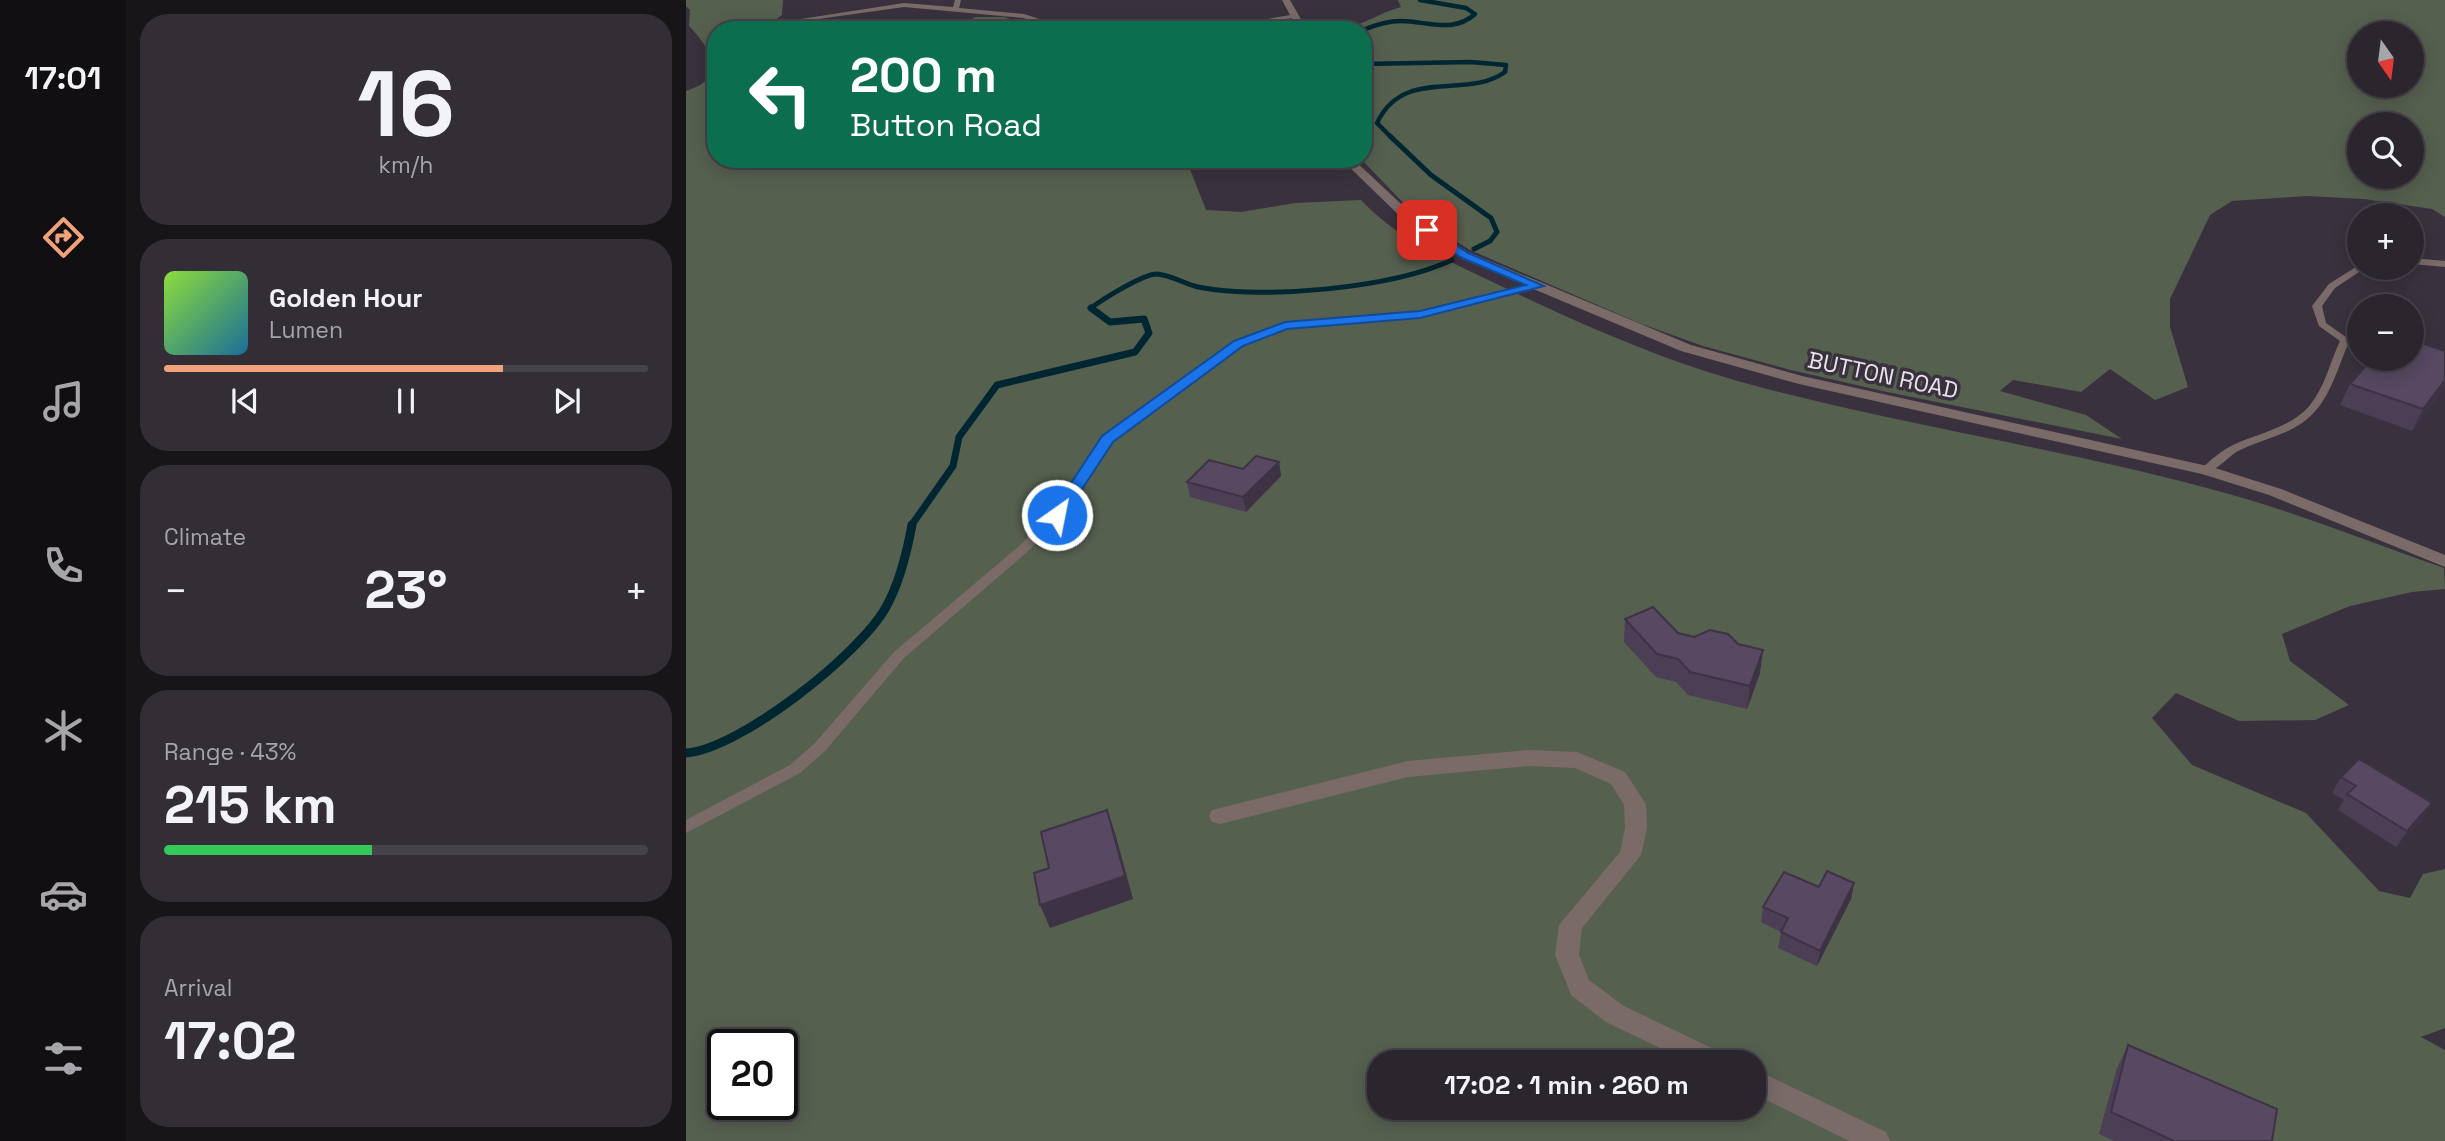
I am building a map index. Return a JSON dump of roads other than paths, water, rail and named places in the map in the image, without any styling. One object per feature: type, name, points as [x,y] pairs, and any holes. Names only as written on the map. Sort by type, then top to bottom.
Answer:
[{"type":"street","points":[[1286,0],[1298,21]]},
{"type":"street","name":"BUTTON ROAD","points":[[1356,168],[1411,220],[1464,255],[1686,348],[1799,380],[2206,470],[2275,492],[2445,561]]},
{"type":"street","points":[[1220,816],[1408,769],[1449,765],[1529,758],[1577,760],[1618,778],[1635,804],[1636,828],[1630,855],[1571,925],[1567,955],[1580,987],[1615,1014],[1690,1050]]},
{"type":"street","points":[[1766,1087],[1877,1141]]},
{"type":"lane","points":[[956,9],[958,0]]},
{"type":"lane","points":[[804,19],[904,5],[1024,16],[1041,21]]},
{"type":"lane","points":[[1265,21],[1296,16]]},
{"type":"lane","points":[[2424,262],[2445,264]]},
{"type":"lane","points":[[2206,470],[2228,452],[2266,437],[2306,415],[2313,406],[2327,386],[2334,361],[2345,340],[2322,324],[2317,306],[2332,286],[2347,276]]},
{"type":"lane","points":[[686,827],[794,769],[820,747],[899,655],[1023,550],[1057,515],[1107,439],[1238,343],[1285,326],[1420,314],[1538,286]]},
{"type":"waterway","points":[[1372,27],[1396,21],[1458,24],[1475,14],[1466,8],[1420,0]]},
{"type":"waterway","points":[[1372,64],[1471,62],[1506,65],[1505,72],[1490,80],[1419,89],[1403,95],[1389,106],[1377,123],[1390,136]]},
{"type":"waterway","points":[[1390,136],[1431,175],[1491,218],[1497,232],[1490,241],[1474,249]]},
{"type":"waterway","points":[[1091,308],[1142,278],[1157,274],[1198,287],[1225,291],[1292,292],[1396,278],[1452,260]]},
{"type":"waterway","points":[[911,526],[953,466],[959,437],[997,385],[1135,352],[1149,333],[1144,319],[1110,322],[1091,308]]},
{"type":"waterway","points":[[686,753],[709,748],[766,717],[826,673],[851,649],[872,627],[891,597],[902,567],[912,525]]}]
